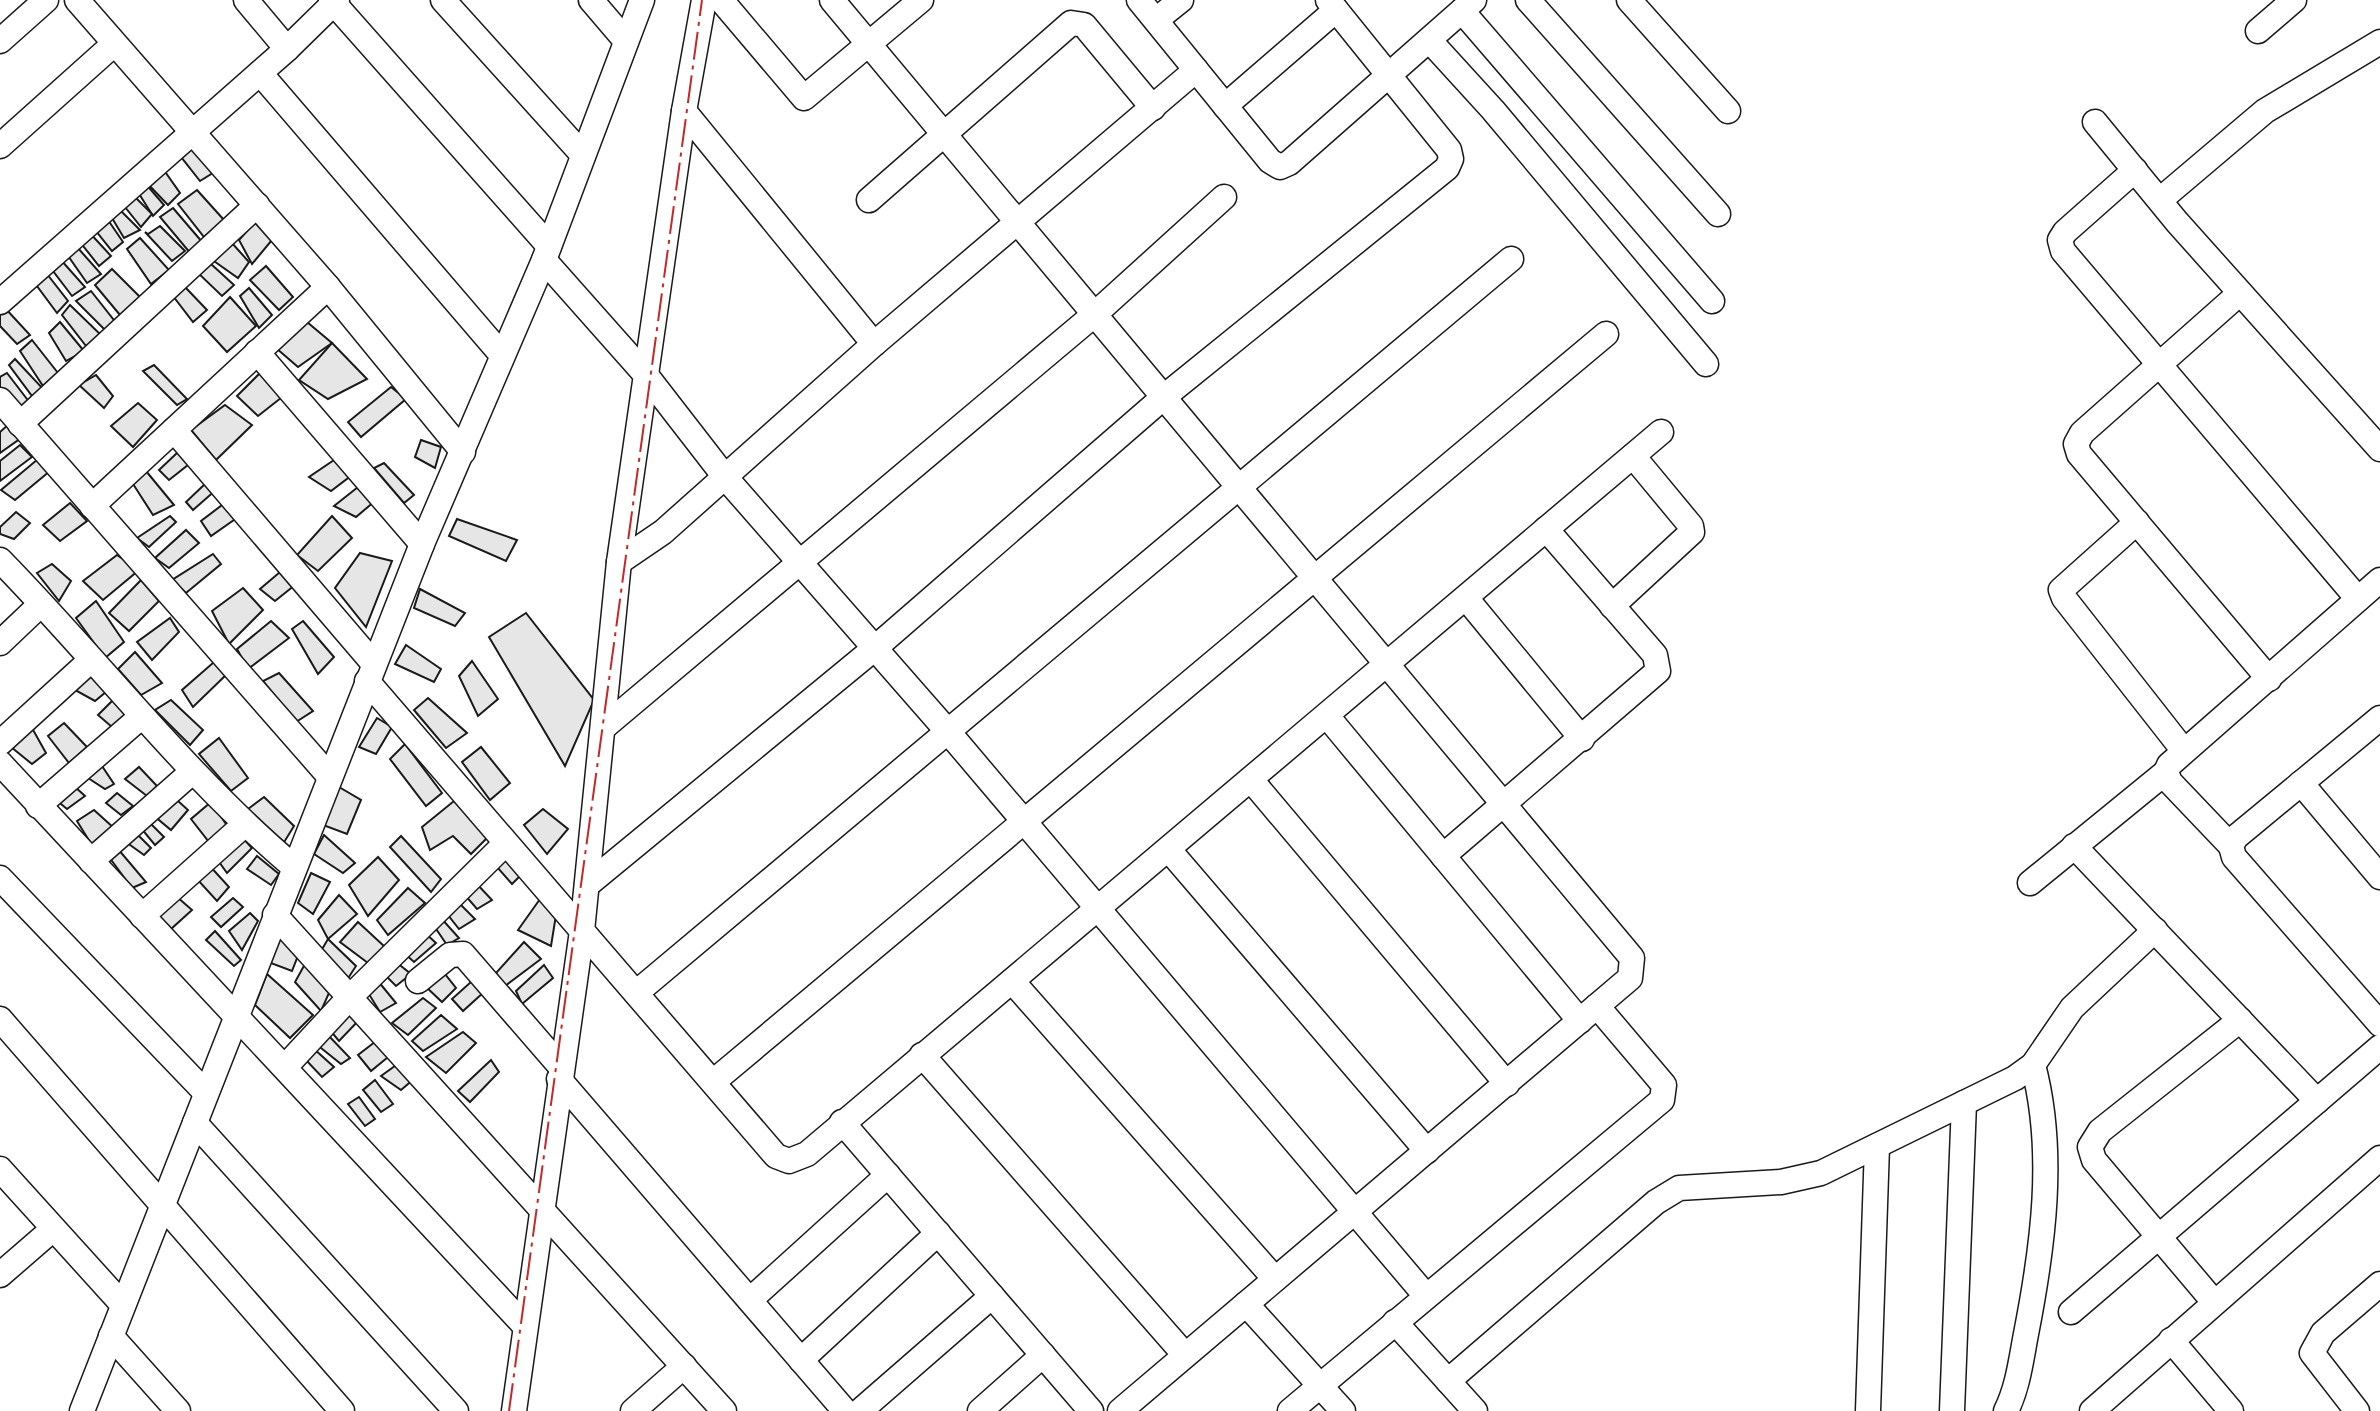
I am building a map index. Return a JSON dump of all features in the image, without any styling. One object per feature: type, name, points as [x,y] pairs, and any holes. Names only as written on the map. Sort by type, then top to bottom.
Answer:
[{"type":"street","points":[[0,41],[46,0]]},
{"type":"street","points":[[77,0],[328,287],[463,452]]},
{"type":"street","points":[[246,0],[287,49]]},
{"type":"street","points":[[443,0],[583,155]]},
{"type":"street","points":[[591,0],[626,41]]},
{"type":"street","points":[[89,1407],[111,1336],[275,915],[422,544],[463,452],[501,354],[547,253],[642,0]]},
{"type":"street","points":[[514,1411],[582,931],[619,562],[684,111],[704,0]]},
{"type":"street","points":[[721,0],[804,98],[921,0]]},
{"type":"street","points":[[832,0],[1632,958],[1630,978],[1120,1411]]},
{"type":"street","points":[[1139,0],[1270,161],[1280,167],[1289,163],[1468,5],[1712,301]]},
{"type":"street","points":[[1156,20],[1181,0]]},
{"type":"street","points":[[1528,0],[1718,214]]},
{"type":"street","points":[[1629,0],[1728,111]]},
{"type":"street","points":[[2258,31],[2294,0]]},
{"type":"street","points":[[0,302],[287,49],[334,1],[547,253],[725,477],[950,734],[1426,1296]]},
{"type":"street","points":[[587,885],[875,648],[1165,396],[1447,168],[1449,150],[1332,5],[1225,106]]},
{"type":"street","points":[[869,200],[1071,23],[1079,22],[1153,108]]},
{"type":"street","points":[[1430,41],[1493,110],[1706,364]]},
{"type":"street","points":[[2160,200],[2265,111],[2380,42]]},
{"type":"street","points":[[0,146],[114,44]]},
{"type":"street","points":[[619,562],[663,532],[874,344],[1196,70]]},
{"type":"street","points":[[260,73],[501,354]]},
{"type":"street","points":[[684,111],[874,344]]},
{"type":"street","points":[[2095,122],[2240,293],[2380,449]]},
{"type":"street","points":[[2135,170],[2060,240],[2063,251],[2358,599]]},
{"type":"street","points":[[604,727],[1095,314],[1224,197]]},
{"type":"street","points":[[20,424],[257,205]]},
{"type":"street","points":[[636,993],[950,734],[1511,259]]},
{"type":"street","points":[[92,506],[328,287]]},
{"type":"street","points":[[2240,293],[2082,433],[2076,444],[2079,454],[2269,679]]},
{"type":"street","points":[[713,1082],[1606,334]]},
{"type":"street","points":[[257,352],[422,544]]},
{"type":"street","points":[[0,400],[330,777]]},
{"type":"street","points":[[174,430],[371,672],[505,844],[783,1161],[799,1159],[1252,781],[1661,432]]},
{"type":"street","points":[[1612,606],[1692,532],[1691,526],[1633,456]]},
{"type":"street","points":[[2137,522],[2061,590],[2064,598],[2184,751]]},
{"type":"street","points":[[1443,856],[1658,671],[1655,655],[1546,529]]},
{"type":"street","points":[[0,560],[192,772],[244,825],[294,867]]},
{"type":"street","points":[[2030,883],[2166,772],[2184,751],[2380,580]]},
{"type":"street","points":[[1466,598],[1582,739]]},
{"type":"street","points":[[0,643],[41,604]]},
{"type":"street","points":[[0,743],[91,660]]},
{"type":"street","points":[[38,806],[142,716]]},
{"type":"street","points":[[1290,1411],[1662,1100],[1664,1085],[1589,1014],[1443,856],[1327,716]]},
{"type":"street","points":[[2231,846],[2236,837],[2380,718]]},
{"type":"street","points":[[0,763],[235,1017],[286,1066],[525,1326]]},
{"type":"street","points":[[91,861],[192,772]]},
{"type":"street","points":[[2166,772],[2170,782],[2231,846],[2234,857],[2380,1024]]},
{"type":"street","points":[[1252,781],[1507,1084]]},
{"type":"street","points":[[2301,783],[2380,877]]},
{"type":"street","points":[[142,916],[244,825]]},
{"type":"street","points":[[286,1066],[349,998],[505,844]]},
{"type":"street","points":[[2074,846],[2317,1101]]},
{"type":"street","points":[[1169,850],[1427,1151]]},
{"type":"street","points":[[0,878],[206,1093]]},
{"type":"street","points":[[275,915],[724,1411]]},
{"type":"street","points":[[1448,1381],[1656,1202],[1679,1188],[1781,1182],[1821,1173],[1964,1103],[2033,1065],[2072,1008],[2155,930]]},
{"type":"street","points":[[418,981],[454,952],[463,954],[845,1411]]},
{"type":"street","points":[[1012,981],[1275,1279]]},
{"type":"street","points":[[0,1019],[342,1411]]},
{"type":"street","points":[[2214,1302],[2094,1160],[2092,1140],[2240,1020]]},
{"type":"street","points":[[2071,1312],[2380,1047]]},
{"type":"street","points":[[922,1055],[1185,1355]]},
{"type":"street","points":[[2006,1411],[2014,1394],[2035,1289],[2045,1185],[2044,1121],[2033,1065]]},
{"type":"street","points":[[1952,1411],[1964,1103]]},
{"type":"street","points":[[842,1122],[1091,1411]]},
{"type":"street","points":[[195,1123],[456,1411]]},
{"type":"street","points":[[1868,1411],[1877,1146]]},
{"type":"street","points":[[2092,1411],[2380,1158]]},
{"type":"street","points":[[0,1169],[123,1305]]},
{"type":"street","points":[[750,1300],[888,1175]]},
{"type":"street","points":[[0,1275],[53,1229]]},
{"type":"street","points":[[801,1360],[938,1233]]},
{"type":"street","points":[[2357,1411],[2312,1353],[2323,1333],[2378,1289]]},
{"type":"street","points":[[860,1411],[992,1296]]},
{"type":"street","points":[[1246,1304],[1343,1411]]},
{"type":"street","points":[[1395,1322],[1475,1411]]},
{"type":"street","points":[[111,1336],[178,1411]]},
{"type":"street","points":[[2171,1340],[2231,1411]]},
{"type":"street","points":[[980,1411],[1043,1355]]},
{"type":"street","points":[[633,1411],[684,1366]]},
{"type":"building","points":[[190,142],[216,171],[200,181],[178,153]]},
{"type":"building","points":[[161,166],[180,193],[168,205],[144,180]]},
{"type":"building","points":[[145,183],[164,205],[153,216],[136,189]]},
{"type":"building","points":[[197,190],[224,220],[204,237],[178,204]]},
{"type":"building","points":[[132,194],[152,214],[141,227],[121,202]]},
{"type":"building","points":[[117,207],[140,230],[124,238],[109,213]]},
{"type":"building","points":[[173,208],[203,243],[191,254],[160,217]]},
{"type":"building","points":[[106,217],[123,242],[112,251],[92,226]]},
{"type":"building","points":[[255,222],[272,240],[252,264],[239,240]]},
{"type":"building","points":[[160,226],[185,251],[172,261],[145,232],[148,234]]},
{"type":"building","points":[[88,231],[111,256],[99,266],[80,242]]},
{"type":"building","points":[[140,238],[169,270],[151,284],[127,249]]},
{"type":"building","points":[[231,242],[249,262],[238,278],[211,259]]},
{"type":"building","points":[[77,247],[101,274],[87,283],[66,253]]},
{"type":"building","points":[[61,260],[85,287],[72,296],[50,267]]},
{"type":"building","points":[[211,264],[234,285],[222,296],[198,273]]},
{"type":"building","points":[[266,266],[293,297],[279,310],[250,280]]},
{"type":"building","points":[[112,269],[140,297],[120,315],[95,285]]},
{"type":"building","points":[[47,274],[68,301],[57,313],[34,282]]},
{"type":"building","points":[[185,287],[207,310],[193,322],[173,296]]},
{"type":"building","points":[[249,288],[272,315],[259,328],[240,296]]},
{"type":"building","points":[[91,291],[117,324],[106,331],[76,301]]},
{"type":"building","points":[[230,297],[256,326],[227,352],[203,326]]},
{"type":"building","points":[[70,305],[102,336],[86,346],[62,315]]},
{"type":"building","points":[[5,308],[30,335],[17,344],[0,326],[0,312]]},
{"type":"building","points":[[60,322],[84,351],[66,361],[49,333]]},
{"type":"building","points":[[307,322],[332,343],[298,367],[276,348]]},
{"type":"building","points":[[32,340],[58,373],[43,386],[20,351]]},
{"type":"building","points":[[332,343],[367,379],[328,399],[299,380]]},
{"type":"building","points":[[15,359],[46,392],[35,400],[9,365]]},
{"type":"building","points":[[154,365],[187,399],[177,405],[143,371]]},
{"type":"building","points":[[262,371],[286,394],[258,416],[237,396]]},
{"type":"building","points":[[7,373],[30,403],[17,412],[0,391],[0,377]]},
{"type":"building","points":[[96,375],[113,396],[104,408],[79,385]]},
{"type":"building","points":[[391,387],[406,399],[361,437],[348,422]]},
{"type":"building","points":[[138,403],[157,420],[133,447],[111,426]]},
{"type":"building","points":[[225,405],[252,425],[216,460],[191,430]]},
{"type":"building","points":[[9,424],[21,438],[0,453],[0,432]]},
{"type":"building","points":[[421,440],[441,447],[435,468],[415,457]]},
{"type":"building","points":[[20,445],[32,457],[0,481],[0,461]]},
{"type":"building","points":[[178,452],[193,461],[169,480],[159,470]]},
{"type":"building","points":[[337,458],[352,475],[331,491],[309,477]]},
{"type":"building","points":[[38,459],[50,471],[15,500],[1,490]]},
{"type":"building","points":[[384,463],[414,495],[404,503],[374,468]]},
{"type":"building","points":[[146,471],[174,505],[153,515],[133,484]]},
{"type":"building","points":[[206,483],[217,489],[193,510],[186,502]]},
{"type":"building","points":[[358,487],[375,501],[356,517],[334,506]]},
{"type":"building","points":[[226,502],[241,515],[211,536],[201,521]]},
{"type":"building","points":[[70,503],[87,521],[60,541],[43,525]]},
{"type":"building","points":[[16,512],[30,523],[14,539],[0,534],[0,527]]},
{"type":"building","points":[[170,516],[176,522],[149,547],[137,538]]},
{"type":"building","points":[[332,516],[352,538],[318,571],[297,555]]},
{"type":"building","points":[[457,519],[517,540],[506,561],[449,536]]},
{"type":"building","points":[[186,530],[199,543],[169,568],[155,558]]},
{"type":"building","points":[[360,553],[392,561],[366,627],[335,588]]},
{"type":"building","points":[[213,554],[221,564],[186,593],[172,580]]},
{"type":"building","points":[[117,555],[139,570],[103,600],[83,581]]},
{"type":"building","points":[[52,564],[71,581],[59,601],[37,573]]},
{"type":"building","points":[[280,572],[295,585],[275,601],[260,589]]},
{"type":"building","points":[[141,580],[159,601],[129,631],[109,613]]},
{"type":"building","points":[[243,588],[263,610],[229,644],[212,611]]},
{"type":"building","points":[[420,589],[465,613],[455,626],[414,608]]},
{"type":"building","points":[[96,601],[124,642],[105,658],[76,618]]},
{"type":"building","points":[[526,613],[594,700],[565,766],[489,637]]},
{"type":"building","points":[[170,618],[179,632],[152,660],[137,642]]},
{"type":"building","points":[[271,621],[289,638],[248,669],[237,649]]},
{"type":"building","points":[[303,621],[334,657],[318,674],[292,629]]},
{"type":"building","points":[[406,645],[441,669],[434,682],[395,664]]},
{"type":"building","points":[[135,652],[162,683],[141,695],[118,669]]},
{"type":"building","points":[[472,661],[498,699],[478,716],[459,676]]},
{"type":"building","points":[[214,662],[227,674],[193,707],[182,690]]},
{"type":"building","points":[[93,670],[112,687],[95,701],[75,690]]},
{"type":"building","points":[[279,673],[313,711],[296,722],[263,681]]},
{"type":"building","points":[[116,697],[129,711],[112,727],[98,715]]},
{"type":"building","points":[[428,698],[467,733],[446,748],[414,710]]},
{"type":"building","points":[[171,700],[203,730],[190,745],[155,710]]},
{"type":"building","points":[[377,718],[392,727],[376,754],[359,747]]},
{"type":"building","points":[[64,723],[87,747],[69,763],[48,736]]},
{"type":"building","points":[[32,728],[46,753],[32,764],[11,747]]},
{"type":"building","points":[[219,738],[248,778],[231,791],[199,754]]},
{"type":"building","points":[[405,744],[442,793],[426,806],[390,759]]},
{"type":"building","points":[[481,747],[510,783],[490,800],[462,762]]},
{"type":"building","points":[[102,766],[114,784],[105,789],[88,778]]},
{"type":"building","points":[[139,767],[157,786],[147,796],[125,779]]},
{"type":"building","points":[[74,786],[85,796],[67,809],[55,799]]},
{"type":"building","points":[[339,787],[361,800],[347,834],[323,825]]},
{"type":"building","points":[[117,793],[133,806],[121,815],[106,803]]},
{"type":"building","points":[[264,797],[294,826],[283,844],[248,809]]},
{"type":"building","points":[[177,800],[188,810],[171,830],[153,815]]},
{"type":"building","points":[[454,801],[488,837],[471,854],[453,836],[430,850],[422,827]]},
{"type":"building","points":[[211,802],[228,827],[209,842],[191,819]]},
{"type":"building","points":[[543,809],[568,829],[547,854],[524,825]]},
{"type":"building","points":[[94,810],[115,829],[93,847],[77,821]]},
{"type":"building","points":[[148,821],[164,837],[155,845],[140,827]]},
{"type":"building","points":[[137,834],[151,848],[144,855],[126,842]]},
{"type":"building","points":[[324,835],[355,863],[343,873],[314,854]]},
{"type":"building","points":[[241,836],[252,848],[227,873],[217,859]]},
{"type":"building","points":[[401,836],[441,879],[431,892],[390,847]]},
{"type":"building","points":[[118,849],[146,882],[132,888],[109,857]]},
{"type":"building","points":[[507,855],[523,873],[512,884],[497,867]]},
{"type":"building","points":[[257,856],[279,874],[271,885],[247,869]]},
{"type":"building","points":[[378,857],[399,880],[368,916],[349,885]]},
{"type":"building","points":[[208,864],[229,887],[217,901],[196,878]]},
{"type":"building","points":[[311,873],[330,882],[313,914],[298,903]]},
{"type":"building","points":[[475,882],[492,900],[477,909],[464,894]]},
{"type":"building","points":[[408,888],[425,903],[388,935],[377,920]]},
{"type":"building","points":[[339,895],[357,914],[328,939],[318,920]]},
{"type":"building","points":[[176,896],[192,910],[171,929],[157,914]]},
{"type":"building","points":[[233,898],[243,907],[221,927],[211,917]]},
{"type":"building","points":[[455,899],[475,919],[459,929],[444,910]]},
{"type":"building","points":[[540,899],[557,909],[551,946],[518,930]]},
{"type":"building","points":[[250,913],[258,921],[242,950],[229,931]]},
{"type":"building","points":[[440,917],[459,938],[447,945],[432,923]]},
{"type":"building","points":[[358,922],[385,947],[368,963],[340,942]]},
{"type":"building","points":[[215,931],[241,960],[234,966],[206,940]]},
{"type":"building","points":[[425,933],[436,943],[414,962],[404,953]]},
{"type":"building","points":[[278,936],[299,953],[292,971],[268,962]]},
{"type":"building","points":[[328,939],[356,966],[345,983],[321,951]]},
{"type":"building","points":[[524,942],[541,959],[505,986],[496,973]]},
{"type":"building","points":[[396,962],[411,974],[396,986],[385,975]]},
{"type":"building","points":[[305,964],[329,993],[321,1011],[295,982]]},
{"type":"building","points":[[544,965],[553,978],[522,1004],[516,991]]},
{"type":"building","points":[[441,969],[456,988],[442,1002],[425,986]]},
{"type":"building","points":[[267,974],[313,1015],[290,1038],[255,1005]]},
{"type":"building","points":[[378,981],[396,1003],[380,1012],[367,991]]},
{"type":"building","points":[[472,981],[484,992],[463,1011],[452,999]]},
{"type":"building","points":[[423,998],[436,1008],[408,1035],[392,1023]]},
{"type":"building","points":[[352,1009],[361,1018],[339,1041],[329,1029]]},
{"type":"building","points":[[441,1015],[457,1029],[423,1051],[412,1041]]},
{"type":"building","points":[[463,1032],[476,1043],[446,1073],[426,1057]]},
{"type":"building","points":[[327,1034],[350,1058],[341,1064],[316,1044]]},
{"type":"building","points":[[380,1038],[393,1053],[371,1071],[358,1055]]},
{"type":"building","points":[[313,1048],[334,1067],[322,1077],[304,1058]]},
{"type":"building","points":[[491,1060],[499,1072],[470,1102],[458,1091]]},
{"type":"building","points":[[399,1063],[415,1078],[401,1090],[381,1076]]},
{"type":"building","points":[[375,1080],[393,1104],[381,1112],[363,1090]]},
{"type":"building","points":[[359,1097],[375,1119],[365,1126],[348,1104]]},
{"type":"power","points":[[509,1411],[702,0]]}]
